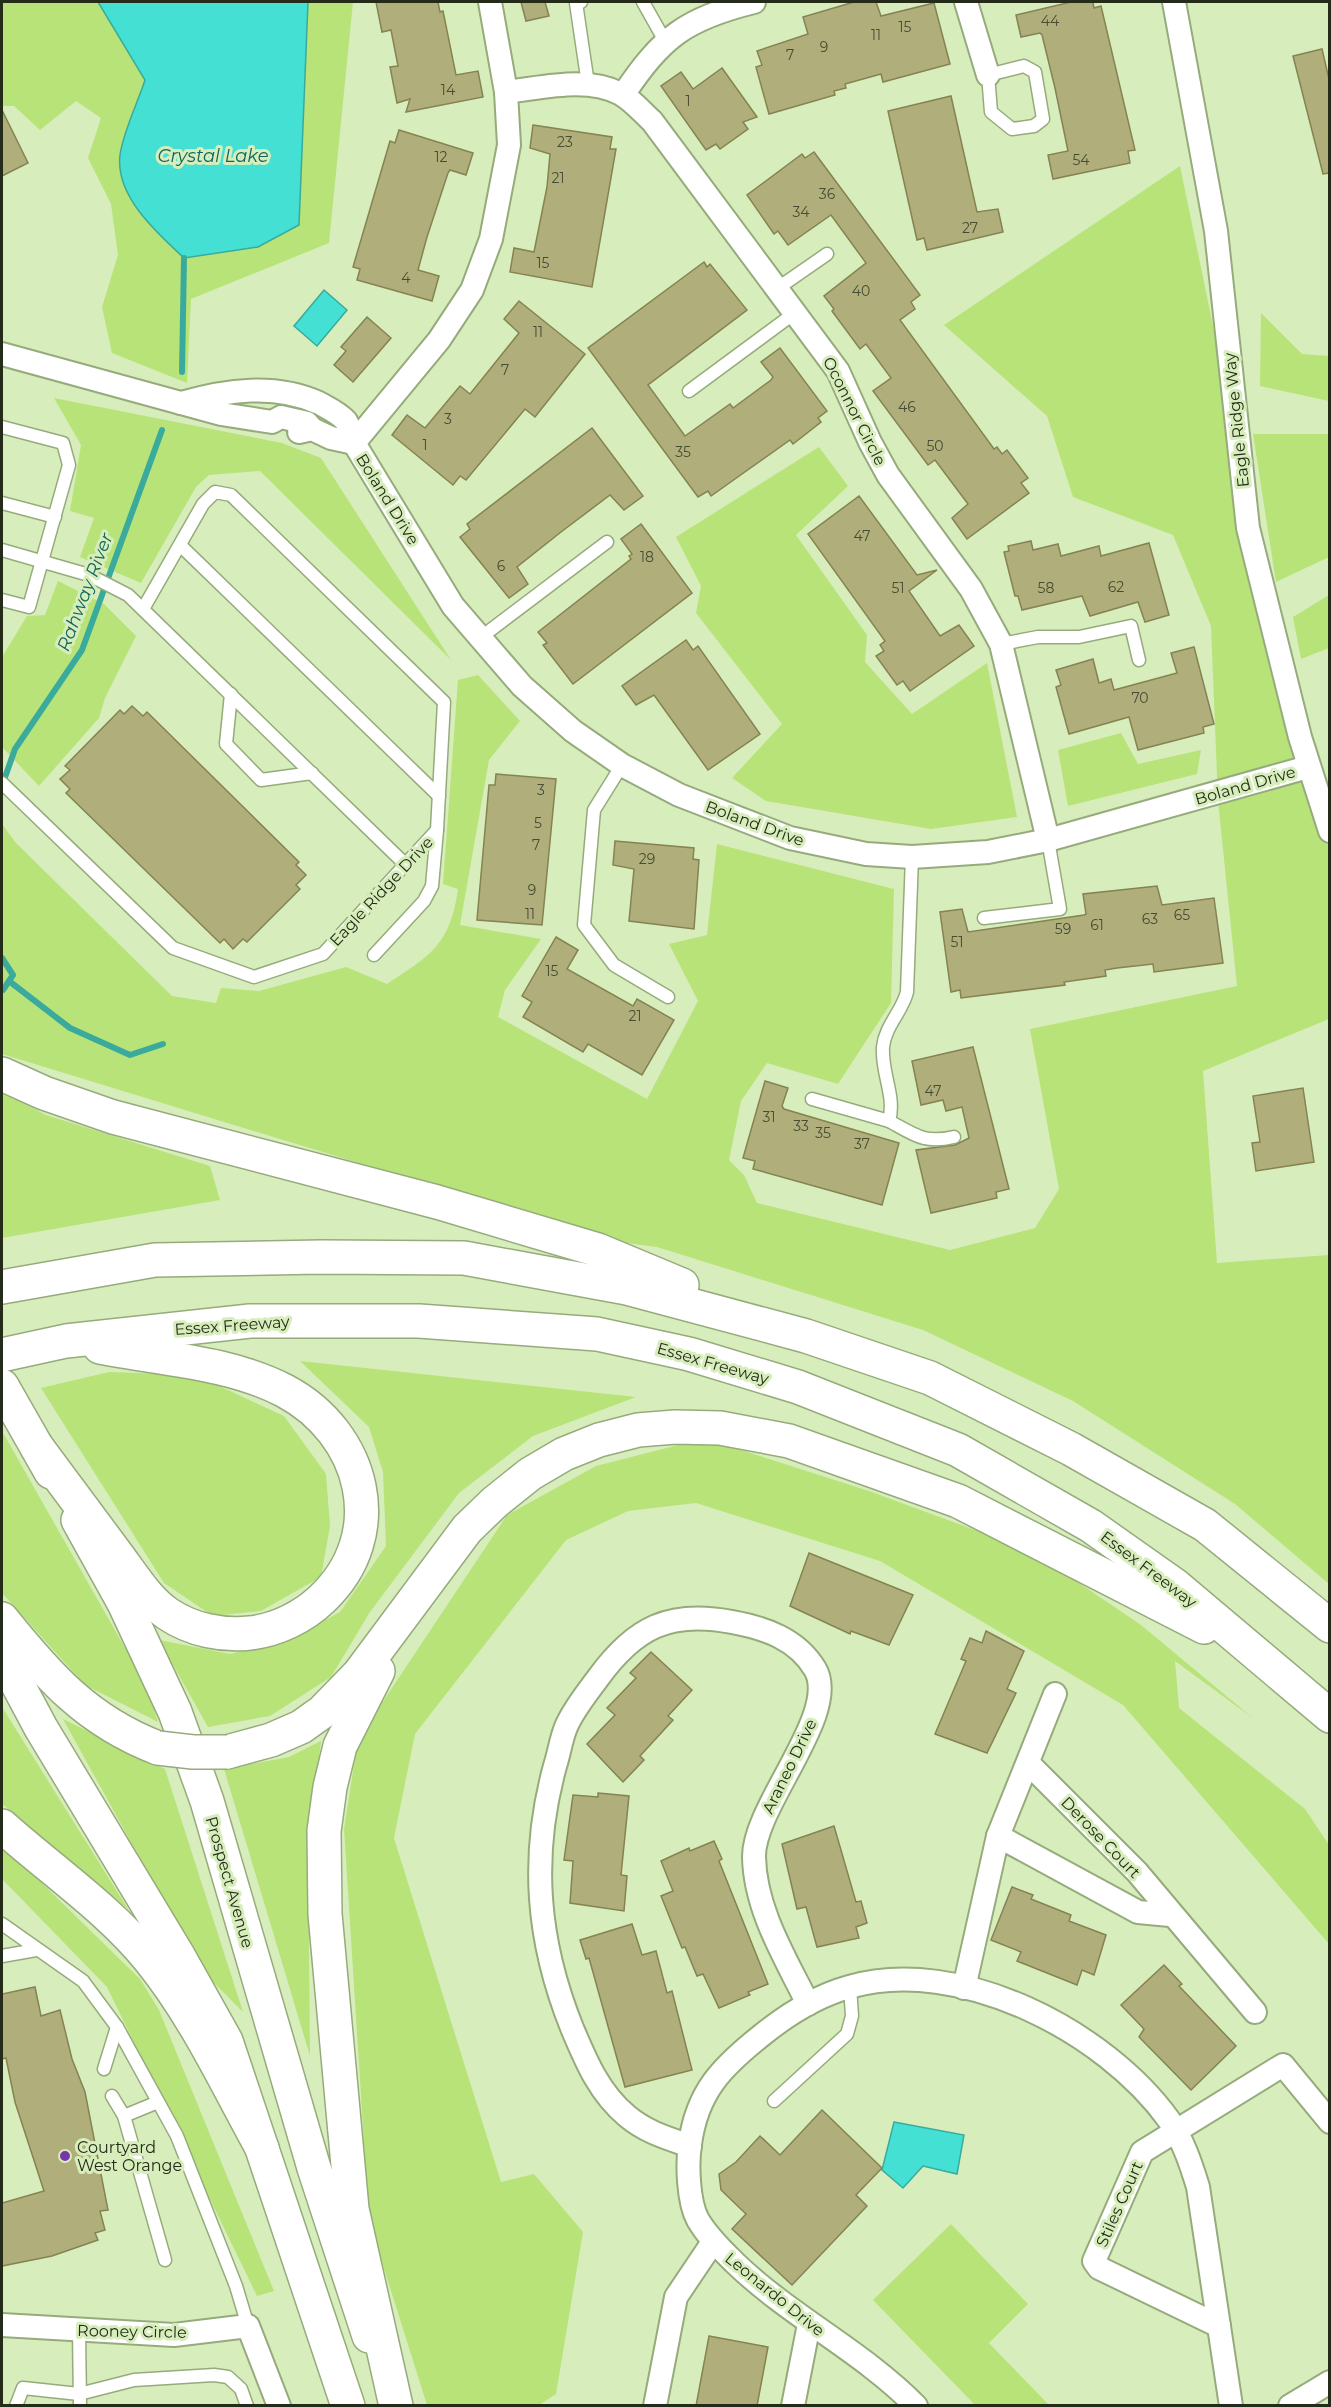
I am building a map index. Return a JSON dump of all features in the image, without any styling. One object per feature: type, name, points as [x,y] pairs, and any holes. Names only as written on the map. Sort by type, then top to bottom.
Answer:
[{"type":"main road","points":[[2,1074],[44,1093],[113,1117],[437,1202],[598,1250],[806,1336]]},
{"type":"main road","points":[[2,1287],[155,1260],[321,1257],[464,1258],[627,1288],[806,1336],[930,1378],[1071,1449],[1205,1525],[1329,1626]]},
{"type":"main road","name":"Essex Freeway","points":[[2,1355],[66,1341],[250,1321],[419,1321],[597,1334],[689,1354],[798,1387],[958,1450],[1091,1526],[1176,1586],[1329,1716]]},
{"type":"main road","points":[[37,1447],[145,1592],[167,1614],[192,1626],[216,1633],[263,1631],[310,1610],[346,1570],[362,1529],[362,1507],[352,1463],[343,1443],[309,1406],[285,1391],[233,1372],[66,1341]]},
{"type":"main road","name":"Prospect Avenue","points":[[8,1397],[124,1603],[175,1712],[207,1802],[344,2265],[395,2406]]},
{"type":"main road","points":[[2,1619],[43,1670],[77,1703],[128,1737],[158,1748],[193,1752],[227,1752],[272,1740],[301,1726],[322,1712],[359,1674],[467,1529],[495,1502],[530,1474],[564,1454],[599,1440],[638,1430],[675,1427],[720,1428],[789,1441],[958,1502],[1253,1652]]},
{"type":"main road","points":[[395,2406],[352,2209],[325,1914],[324,1831],[340,1746],[424,1587]]},
{"type":"main road","points":[[2,1655],[40,1728],[180,1957],[226,2041],[348,2406]]},
{"type":"main road","points":[[2,1826],[102,1911],[149,1958],[180,2000],[262,2148]]},
{"type":"street","points":[[354,443],[440,340],[472,290],[491,239],[501,197],[509,145],[506,92],[490,2]]},
{"type":"street","points":[[623,95],[642,66],[665,40],[694,21],[754,2]]},
{"type":"street","points":[[966,2],[988,75]]},
{"type":"street","name":"Eagle Ridge Way","points":[[1174,2],[1216,231],[1248,528],[1308,767],[1329,831]]},
{"type":"street","name":"Oconnor Circle","points":[[506,92],[588,84],[623,95],[652,121],[796,312],[838,371],[870,442],[888,475],[971,590],[1000,644],[1048,840]]},
{"type":"street","name":"Boland Drive","points":[[2,354],[221,414],[267,408],[293,393],[332,409],[346,422],[354,443],[453,606],[522,686],[565,724],[622,765],[679,795],[790,838],[867,854],[912,857],[988,852],[1048,840],[1308,767]]},
{"type":"street","name":"Boland Drive","points":[[181,403],[215,393],[267,408],[281,417],[307,423],[312,429],[331,438],[354,443]]},
{"type":"street","name":"Araneo Drive","points":[[690,2146],[646,2131],[626,2115],[604,2092],[587,2063],[568,2016],[550,1959],[540,1882],[544,1808],[566,1727],[609,1663],[633,1640],[674,1618],[705,1617],[758,1627],[793,1644],[807,1656],[818,1673],[821,1687],[819,1702],[801,1748],[759,1827],[754,1856],[768,1921],[808,2004]]},
{"type":"street","points":[[964,1988],[998,1836],[1029,1764],[1055,1694]]},
{"type":"street","name":"Derose Court","points":[[1029,1764],[1137,1872],[1170,1915],[1255,2012]]},
{"type":"street","name":"Derose Court","points":[[998,1836],[1138,1912],[1170,1915]]},
{"type":"street","name":"Leonardo Drive","points":[[916,2406],[896,2386],[809,2324],[748,2276],[713,2242],[696,2218],[687,2166],[694,2117],[710,2084],[734,2058],[781,2020],[808,2004],[850,1987],[882,1981],[913,1980],[964,1988],[990,1994],[1034,2011],[1070,2030],[1118,2067],[1150,2098],[1175,2131],[1187,2153],[1198,2187],[1231,2406]]},
{"type":"street","points":[[1175,2131],[1283,2065],[1329,2122]]},
{"type":"street","name":"Stiles Court","points":[[1175,2131],[1142,2152],[1094,2261],[1099,2268],[1219,2326]]},
{"type":"street","points":[[655,2406],[676,2297],[713,2242]]},
{"type":"street","points":[[793,2406],[809,2324]]},
{"type":"street","name":"Rooney Circle","points":[[2,2325],[174,2335],[248,2326]]},
{"type":"street","points":[[248,2326],[279,2406]]},
{"type":"street","points":[[1290,2406],[1329,2382]]},
{"type":"lane","points":[[581,2],[576,3],[588,84]]},
{"type":"lane","points":[[643,2],[665,40]]},
{"type":"lane","points":[[1024,66],[1035,72],[1042,119],[1034,126],[1012,129],[990,112],[988,75],[1024,66]]},
{"type":"lane","points":[[778,288],[827,254]]},
{"type":"lane","points":[[689,391],[796,312]]},
{"type":"lane","points":[[2,427],[63,443],[69,465],[29,607],[2,600]]},
{"type":"lane","name":"Eagle Ridge Drive","points":[[2,783],[173,948],[254,977],[323,954],[437,830],[444,702],[231,495],[215,492],[203,504],[144,609]]},
{"type":"lane","points":[[2,503],[55,517]]},
{"type":"lane","points":[[480,638],[607,542]]},
{"type":"lane","points":[[180,545],[439,796]]},
{"type":"lane","points":[[2,550],[94,578],[119,591],[144,609],[406,866]]},
{"type":"lane","points":[[1000,644],[1038,637],[1079,637],[1131,626],[1139,660]]},
{"type":"lane","points":[[231,694],[226,744],[261,780],[312,773]]},
{"type":"lane","points":[[622,765],[594,810],[584,925],[614,964],[668,997]]},
{"type":"lane","points":[[374,955],[424,901],[432,886],[437,830]]},
{"type":"lane","points":[[984,918],[1060,909],[1048,840]]},
{"type":"lane","points":[[889,1121],[892,1108],[883,1064],[883,1046],[886,1032],[904,1006],[907,992],[912,857]]},
{"type":"lane","points":[[812,1099],[889,1121],[918,1137],[935,1142],[954,1137]]},
{"type":"lane","points":[[2,1924],[83,1981],[117,2026],[177,2136],[236,2286],[248,2326]]},
{"type":"lane","points":[[2,1956],[36,1950]]},
{"type":"lane","points":[[774,2101],[847,2034],[852,2016],[850,1987]]},
{"type":"lane","points":[[104,2069],[117,2026]]},
{"type":"lane","points":[[112,2096],[123,2116],[165,2260]]},
{"type":"lane","points":[[123,2116],[158,2102]]},
{"type":"lane","points":[[79,2330],[80,2400]]},
{"type":"lane","points":[[16,2406],[23,2388],[80,2400],[134,2380],[214,2375],[228,2377],[241,2389],[247,2406]]},
{"type":"green space","points":[[2,2],[98,2],[145,80],[120,155],[299,225],[308,2],[353,2],[329,243],[191,299],[187,383],[112,353],[102,307],[118,255],[111,204],[88,158],[101,118],[76,101],[40,130],[14,106],[2,106]]},
{"type":"green space","points":[[1180,166],[1257,539],[1329,808],[1329,1019],[1203,1071],[1217,1263],[1329,1255],[1329,1584],[1235,1504],[1073,1401],[923,1330],[657,1247],[587,1238],[584,1232],[2,1054],[2,824],[16,843],[172,996],[216,1003],[221,988],[259,991],[346,967],[387,984],[416,965],[436,947],[444,936],[454,908],[458,889],[443,884],[458,680],[478,675],[520,721],[489,760],[460,925],[541,939],[505,990],[498,1017],[647,1099],[698,1001],[669,944],[707,935],[717,844],[894,889],[891,1003],[838,1084],[767,1063],[741,1101],[729,1160],[744,1175],[757,1203],[950,1250],[1035,1228],[1059,1189],[1030,1029],[1237,986],[1218,801],[1211,626],[1173,535],[1073,497],[1047,416],[944,325]]},
{"type":"green space","points":[[1261,313],[1302,354],[1329,356],[1329,401],[1260,386]]},
{"type":"green space","points":[[54,398],[282,443],[321,458],[451,660],[260,471],[209,475],[196,487],[141,583],[80,557],[94,518],[70,511],[81,445]]},
{"type":"green space","points":[[1253,434],[1329,434],[1329,557],[1276,582]]},
{"type":"green space","points":[[819,447],[848,486],[796,535],[867,635],[865,662],[912,714],[987,663],[1017,817],[931,829],[766,801],[732,778],[782,724],[696,613],[701,586],[676,537]]},
{"type":"green space","points":[[58,581],[104,604],[136,636],[105,698],[99,718],[39,786],[2,747],[2,657],[27,616],[45,615]]},
{"type":"green space","points":[[1329,595],[1329,648],[1301,659],[1293,617]]},
{"type":"green space","points":[[1121,733],[1138,764],[1201,750],[1197,774],[1068,806],[1058,750]]},
{"type":"green space","points":[[2,1092],[46,1115],[210,1166],[220,1200],[2,1238]]},
{"type":"green space","points":[[300,1361],[636,1397],[533,1436],[459,1493],[370,1612],[331,1677],[270,1716],[208,1727],[159,1640],[230,1654],[287,1641],[340,1612],[386,1546],[383,1472],[369,1427]]},
{"type":"green space","points":[[109,1372],[195,1375],[284,1416],[326,1474],[330,1526],[321,1577],[261,1611],[213,1616],[164,1583],[41,1388]]},
{"type":"green space","points":[[2,1431],[146,1685],[158,1722],[85,1685],[2,1593]]},
{"type":"green space","points":[[694,1441],[738,1449],[869,1491],[1032,1551],[1141,1625],[1254,1719],[1175,1661],[1179,1708],[1305,1809],[1329,1845],[1329,1944],[1123,1705],[880,1561],[696,1503],[628,1511],[566,1540],[415,1734],[394,1838],[501,2182],[534,2174],[583,2232],[556,2394],[539,2405],[427,2405],[369,2221],[344,1829],[358,1739],[507,1515],[596,1466]]},
{"type":"green space","points":[[2,1707],[128,1909],[2,1804]]},
{"type":"green space","points":[[63,1719],[165,1769],[243,2012],[202,1971]]},
{"type":"green space","points":[[321,1741],[308,1853],[310,2056],[224,1769],[289,1757]]},
{"type":"green space","points":[[2,1844],[140,1979],[159,2010],[274,2291],[257,2296],[107,1987],[2,1879]]},
{"type":"green space","points":[[951,2224],[1028,2304],[989,2343],[1049,2405],[975,2405],[873,2300]]},
{"type":"water","name":"Crystal Lake","points":[[98,2],[308,2],[299,225],[258,247],[184,258],[151,225],[131,199],[120,170],[120,155],[124,137],[145,80]]},
{"type":"water","points":[[324,290],[347,310],[317,346],[294,326]]},
{"type":"water","points":[[894,2122],[964,2135],[957,2174],[923,2166],[903,2188],[882,2170]]},
{"type":"building","points":[[376,2],[438,2],[440,12],[443,11],[456,75],[478,71],[483,97],[406,112],[410,99],[397,103],[390,67],[398,66],[391,30],[382,32]]},
{"type":"building","points":[[521,2],[545,2],[549,16],[526,21]]},
{"type":"building","points":[[854,2],[876,2],[881,16],[934,3],[950,64],[883,82],[881,74],[845,84],[846,88],[834,91],[835,95],[769,114],[756,67],[762,65],[757,51],[808,34],[803,17]]},
{"type":"building","points":[[1071,2],[1093,2],[1094,8],[1101,6],[1135,150],[1128,151],[1130,163],[1053,179],[1048,155],[1068,151],[1055,88],[1042,35],[1040,33],[1021,37],[1016,15]]},
{"type":"building","points":[[1322,49],[1329,79],[1329,173],[1323,174],[1293,56]]},
{"type":"building","points":[[722,68],[757,117],[743,122],[748,129],[720,149],[716,144],[706,150],[661,86],[681,72],[693,89]]},
{"type":"building","points":[[951,96],[977,212],[998,209],[1003,232],[927,250],[924,238],[917,240],[888,111]]},
{"type":"building","points":[[2,110],[28,163],[2,176]]},
{"type":"building","points":[[533,125],[612,137],[610,149],[616,149],[592,287],[510,272],[514,248],[534,252],[547,187],[550,154],[530,148]]},
{"type":"building","points":[[399,130],[473,153],[466,175],[450,170],[448,173],[427,237],[418,270],[439,276],[432,301],[357,280],[360,269],[353,267],[390,141],[395,143]]},
{"type":"building","points":[[814,152],[920,295],[911,302],[915,309],[900,320],[994,449],[997,447],[1002,454],[1007,450],[1028,478],[1021,483],[1029,493],[967,539],[952,518],[968,504],[935,460],[928,465],[873,391],[891,378],[866,344],[860,349],[832,311],[834,309],[824,296],[866,263],[831,215],[788,245],[778,231],[774,234],[747,195],[802,154],[805,158]]},
{"type":"building","points":[[704,262],[707,267],[710,264],[747,310],[648,385],[685,436],[730,404],[733,408],[771,380],[773,377],[761,362],[780,348],[827,411],[818,418],[821,422],[793,444],[790,440],[711,496],[708,491],[698,497],[588,348]]},
{"type":"building","points":[[519,301],[585,354],[535,417],[525,409],[466,480],[460,476],[453,485],[392,435],[407,415],[425,428],[460,386],[470,394],[519,333],[504,319]]},
{"type":"building","points":[[367,317],[391,338],[353,382],[334,365],[346,351],[341,347]]},
{"type":"building","points":[[592,428],[643,496],[624,510],[610,495],[561,532],[517,567],[528,584],[509,598],[460,537],[470,529],[467,524]]},
{"type":"building","points":[[859,496],[917,575],[937,570],[909,591],[940,636],[959,625],[974,646],[910,691],[903,681],[897,685],[876,656],[884,651],[880,645],[885,641],[808,534]]},
{"type":"building","points":[[641,524],[692,593],[573,684],[543,645],[547,643],[538,632],[631,559],[629,556],[632,554],[621,539]]},
{"type":"building","points":[[1031,541],[1033,550],[1058,544],[1061,556],[1099,546],[1101,556],[1149,543],[1169,615],[1145,622],[1138,602],[1090,616],[1082,596],[1022,610],[1018,596],[1015,596],[1004,552],[1009,551],[1008,546]]},
{"type":"building","points":[[686,640],[693,650],[698,646],[760,734],[708,770],[654,695],[636,705],[622,686]]},
{"type":"building","points":[[1194,647],[1214,724],[1203,727],[1204,733],[1138,750],[1129,717],[1069,734],[1056,687],[1061,685],[1056,670],[1093,659],[1099,683],[1111,679],[1114,690],[1177,673],[1171,653]]},
{"type":"building","points":[[132,706],[143,716],[147,712],[299,862],[296,865],[306,875],[296,885],[300,889],[247,942],[243,939],[233,949],[224,939],[220,943],[66,793],[70,789],[60,779],[70,770],[65,766],[120,710],[124,714]]},
{"type":"building","points":[[496,774],[556,779],[542,925],[477,920],[489,785],[495,785]]},
{"type":"building","points":[[615,841],[694,848],[693,859],[699,860],[694,929],[629,921],[634,869],[613,865]]},
{"type":"building","points":[[1157,886],[1162,905],[1214,898],[1223,963],[1154,972],[1153,964],[1117,968],[1105,970],[1106,976],[1064,982],[1065,985],[961,998],[960,990],[951,992],[940,912],[962,909],[968,932],[1084,915],[1086,914],[1083,894]]},
{"type":"building","points":[[556,937],[578,950],[567,969],[633,1006],[637,999],[674,1020],[642,1075],[588,1044],[583,1052],[523,1017],[532,1002],[522,996]]},
{"type":"building","points":[[973,1047],[1009,1189],[996,1192],[997,1198],[931,1213],[916,1150],[955,1145],[969,1138],[962,1107],[946,1111],[943,1100],[921,1105],[912,1061]]},
{"type":"building","points":[[765,1081],[788,1088],[782,1106],[784,1109],[899,1143],[882,1205],[753,1169],[755,1161],[743,1158]]},
{"type":"building","points":[[1303,1088],[1314,1162],[1256,1171],[1252,1143],[1260,1142],[1253,1096]]},
{"type":"building","points":[[809,1553],[913,1595],[889,1645],[851,1631],[850,1634],[790,1606]]},
{"type":"building","points":[[986,1631],[1024,1651],[1007,1689],[1016,1693],[987,1753],[935,1734],[966,1661],[961,1659],[970,1638],[982,1643]]},
{"type":"building","points":[[651,1652],[692,1690],[668,1716],[673,1720],[640,1756],[644,1760],[623,1782],[587,1744],[615,1715],[607,1708],[636,1678],[630,1673]]},
{"type":"building","points":[[598,1793],[629,1796],[621,1875],[627,1876],[624,1911],[570,1903],[573,1861],[564,1860],[573,1795],[598,1797]]},
{"type":"building","points":[[834,1826],[856,1902],[861,1901],[867,1923],[856,1927],[859,1938],[817,1947],[806,1907],[797,1909],[782,1844]]},
{"type":"building","points":[[714,1841],[722,1859],[719,1861],[768,1984],[748,1992],[750,1995],[719,2008],[703,1974],[697,1976],[685,1947],[682,1948],[661,1896],[673,1891],[661,1861],[689,1848],[690,1851]]},
{"type":"building","points":[[1012,1887],[1033,1895],[1031,1899],[1071,1915],[1069,1921],[1106,1935],[1094,1975],[1082,1970],[1077,1985],[1017,1961],[1021,1952],[991,1940]]},
{"type":"building","points":[[632,1924],[642,1955],[656,1951],[667,1993],[672,1991],[692,2070],[625,2087],[589,1958],[586,1959],[580,1940]]},
{"type":"building","points":[[1164,1965],[1182,1984],[1179,1986],[1236,2046],[1191,2090],[1139,2037],[1144,2029],[1121,2005]]},
{"type":"building","name":"Courtyard West Orange","points":[[35,1987],[41,2016],[60,2010],[72,2059],[85,2092],[108,2210],[100,2211],[105,2230],[95,2233],[98,2240],[52,2256],[2,2266],[2,2203],[44,2191],[15,2102],[6,2058],[2,2059],[2,1994]]},
{"type":"building","points":[[822,2110],[882,2168],[856,2195],[867,2206],[792,2285],[732,2229],[746,2214],[721,2190],[719,2174],[736,2162],[760,2136],[780,2155]]},
{"type":"building","points":[[709,2336],[768,2347],[757,2406],[696,2406]]},
{"type":"waterway","name":"Rahway River","points":[[182,372],[184,258]]},
{"type":"waterway","name":"Rahway River","points":[[3,783],[15,749],[82,650],[162,430]]},
{"type":"waterway","name":"Rahway River","points":[[2,958],[13,975],[3,990]]},
{"type":"waterway","points":[[9,981],[70,1028],[130,1055],[163,1044]]},
{"type":"place","name":"Courtyard West Orange","points":[[65,2156]]}]
